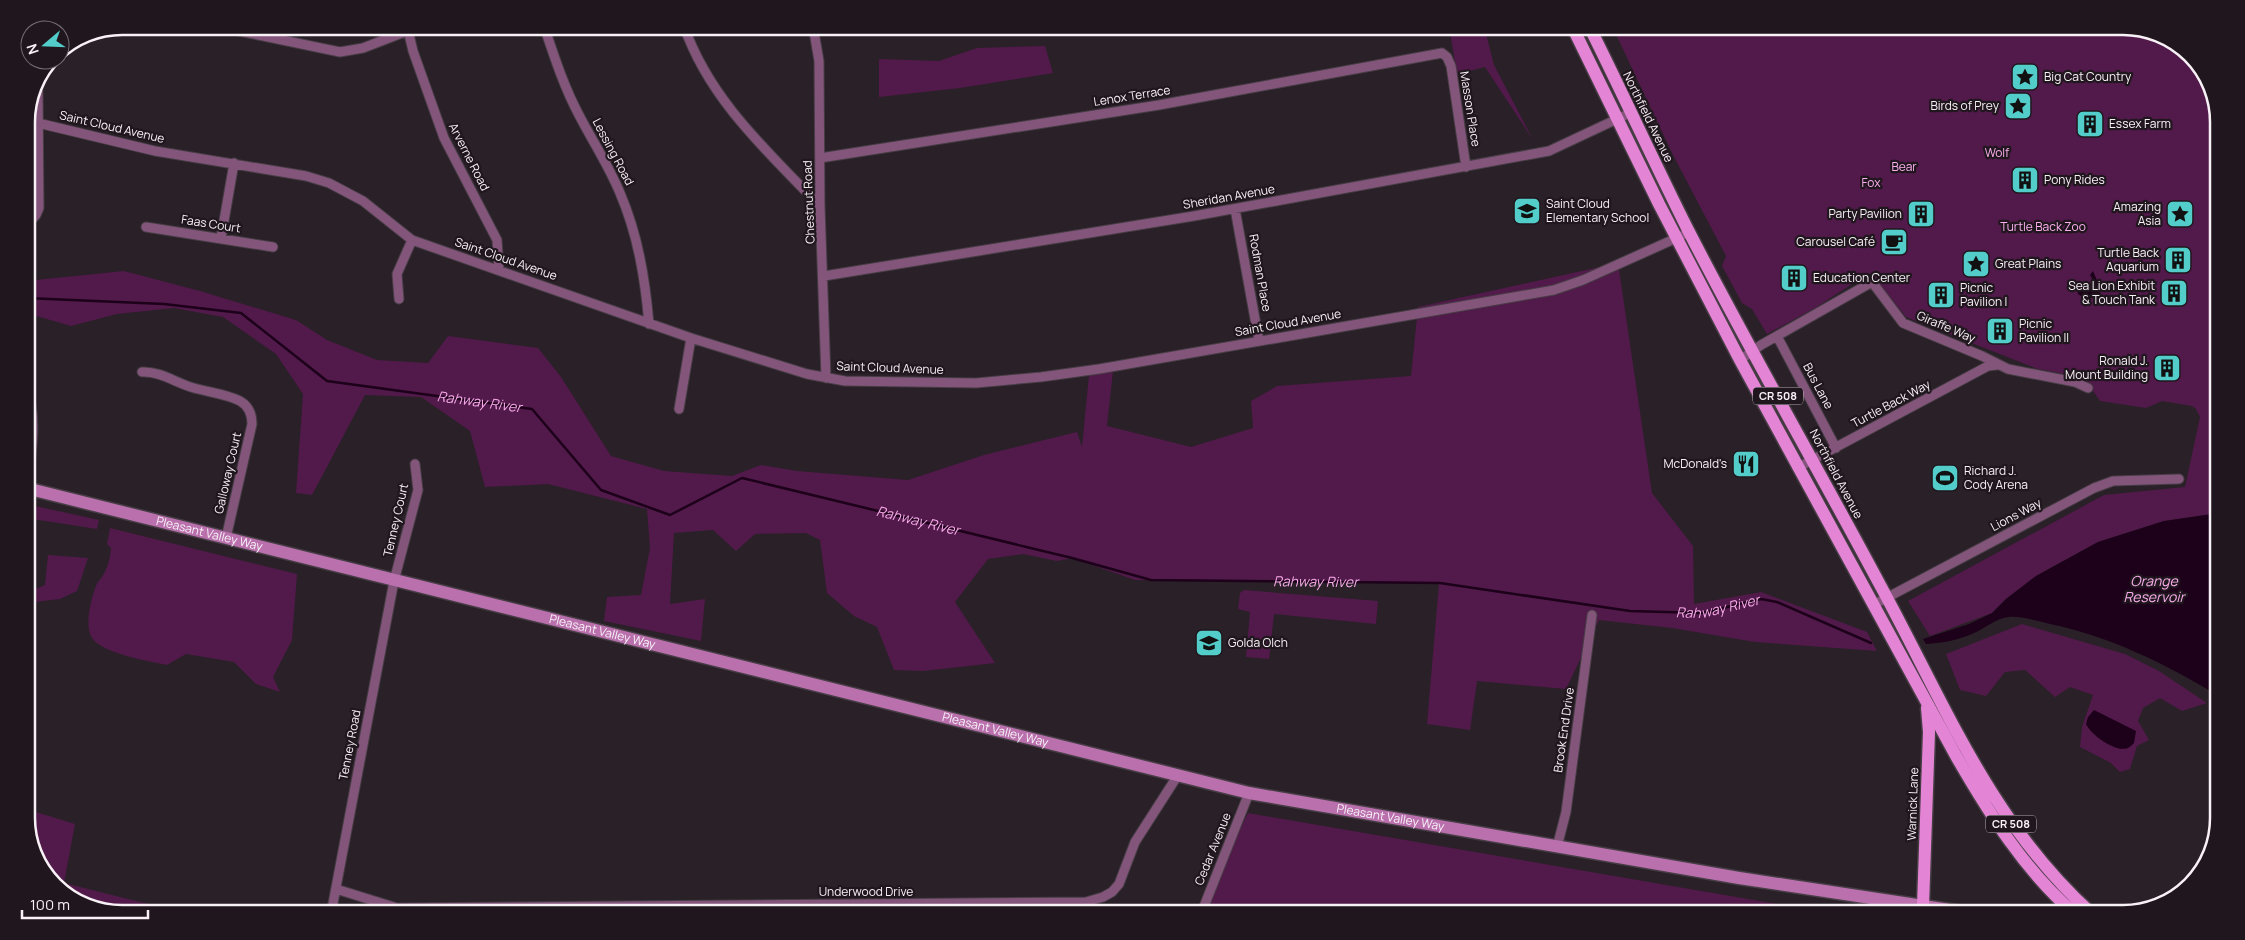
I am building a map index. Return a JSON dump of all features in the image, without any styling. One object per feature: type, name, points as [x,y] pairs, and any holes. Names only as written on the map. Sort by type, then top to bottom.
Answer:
[{"type":"main road","name":"Northfield Avenue","points":[[1576,35],[1617,120],[1740,360],[1927,702],[1945,723],[2011,825],[2058,881],[2083,905]]},
{"type":"main road","name":"Northfield Avenue","points":[[1593,35],[1690,232],[1887,597],[1978,794],[2002,831],[2036,875],[2066,905]]},
{"type":"main road","name":"Pleasant Valley Way","points":[[35,490],[1249,793],[1739,878],[1917,905]]},
{"type":"main road","name":"Warnick Lane","points":[[1924,905],[1929,732],[1927,702]]},
{"type":"street","points":[[258,35],[340,52],[363,48],[393,35]]},
{"type":"street","name":"Arverne Road","points":[[409,35],[444,138],[497,240],[500,270]]},
{"type":"street","name":"Lessing Road","points":[[547,35],[566,90],[609,167],[621,196],[641,256],[646,279],[649,324]]},
{"type":"street","points":[[688,35],[702,65],[733,113],[758,143],[820,206]]},
{"type":"street","name":"Chestnut Road","points":[[815,35],[819,61],[820,206],[824,276],[826,378]]},
{"type":"street","name":"Lenox Terrace","points":[[820,158],[1159,105],[1437,53],[1442,53],[1446,56]]},
{"type":"street","name":"Masson Place","points":[[1446,56],[1451,66],[1466,166]]},
{"type":"street","points":[[35,216],[39,208],[38,99]]},
{"type":"street","name":"Sheridan Avenue","points":[[824,276],[1236,209],[1550,151],[1630,113]]},
{"type":"street","name":"Saint Cloud Avenue","points":[[38,123],[155,151],[306,176],[329,184],[363,201],[412,240],[691,338],[807,374],[845,381],[976,383],[1022,379],[1099,369],[1554,290],[1583,280],[1690,232]]},
{"type":"street","points":[[221,238],[234,163]]},
{"type":"street","name":"Rodman Place","points":[[1236,209],[1259,341]]},
{"type":"street","name":"Faas Court","points":[[146,227],[273,247]]},
{"type":"street","points":[[399,299],[397,274],[412,240]]},
{"type":"street","name":"Giraffe Way","points":[[1740,360],[1777,336],[1872,282],[1903,323],[2008,369],[2075,382],[2088,388]]},
{"type":"street","name":"Bus Lane","points":[[1777,336],[1836,448]]},
{"type":"street","points":[[679,409],[691,338]]},
{"type":"street","name":"Turtle Back Way","points":[[1798,468],[1988,366],[1997,365]]},
{"type":"street","name":"Galloway Court","points":[[142,372],[158,374],[192,387],[233,398],[240,401],[249,410],[252,424],[226,538]]},
{"type":"street","name":"Tenney Court","points":[[394,581],[418,490],[415,464]]},
{"type":"street","name":"Lions Way","points":[[1873,605],[2094,488],[2113,481],[2179,480]]},
{"type":"street","name":"Tenney Road","points":[[333,905],[394,581]]},
{"type":"street","name":"Brook End Drive","points":[[1557,847],[1566,812],[1592,615]]},
{"type":"street","name":"Underwood Drive","points":[[1014,905],[1086,902],[1112,892],[1119,884],[1135,842],[1178,775]]},
{"type":"street","name":"Cedar Avenue","points":[[1205,905],[1249,793]]},
{"type":"street","name":"Underwood Drive","points":[[336,889],[383,905]]},
{"type":"green space","points":[[1450,35],[1486,35],[1494,65],[1533,140],[1485,67],[1457,74]]},
{"type":"green space","name":"Turtle Back Zoo","points":[[1616,35],[2123,35],[2140,37],[2156,42],[2176,53],[2185,60],[2201,84],[2210,116],[2210,514],[2164,521],[2098,542],[2036,576],[2006,599],[1992,613],[1930,636],[1908,601],[2104,495],[2185,487],[2200,417],[2196,409],[2192,406],[2162,401],[2146,408],[2100,401],[2087,382],[2060,373],[2038,369],[1906,317],[1869,273],[1815,308],[1767,334],[1752,309],[1742,303],[1722,266],[1726,256],[1673,155]]},
{"type":"green space","points":[[1045,46],[1053,73],[960,88],[879,97],[879,59],[939,61],[977,48]]},
{"type":"green space","points":[[1618,263],[1652,493],[1693,546],[1694,604],[1761,592],[1867,632],[1877,651],[1755,642],[1672,628],[1599,620],[1566,689],[1477,681],[1470,730],[1427,724],[1439,583],[1135,580],[1072,558],[1057,561],[1023,554],[988,559],[955,602],[995,663],[923,671],[894,670],[877,627],[854,616],[827,593],[820,540],[806,533],[755,534],[736,551],[713,530],[674,533],[670,604],[705,599],[701,641],[604,621],[607,597],[641,595],[650,548],[647,509],[548,484],[485,487],[470,431],[421,397],[365,395],[312,495],[296,493],[303,394],[276,354],[223,317],[174,308],[117,314],[71,326],[35,316],[35,280],[124,271],[200,291],[296,320],[327,340],[377,360],[428,363],[448,336],[538,348],[561,377],[611,456],[664,471],[732,476],[761,465],[797,471],[908,480],[984,455],[1077,432],[1082,447],[1089,375],[1113,371],[1107,426],[1191,447],[1253,428],[1251,401],[1277,386],[1411,376],[1418,307]]},
{"type":"green space","points":[[35,506],[99,520],[97,529],[35,519]]},
{"type":"green space","points":[[110,528],[297,574],[292,640],[273,677],[280,692],[256,684],[234,662],[186,654],[167,665],[116,653],[98,644],[92,638],[88,620],[96,585],[104,574],[109,559],[111,548],[107,544]]},
{"type":"green space","points":[[48,555],[88,558],[77,591],[60,599],[35,602],[35,589],[45,585]]},
{"type":"green space","points":[[1244,590],[1378,601],[1376,624],[1274,614],[1269,659],[1246,657],[1250,612],[1238,609],[1240,593]]},
{"type":"green space","points":[[2022,624],[2125,654],[2159,671],[2207,703],[2182,711],[2160,698],[2143,708],[2138,721],[2149,740],[2137,746],[2130,769],[2120,772],[2111,763],[2080,747],[2082,727],[2093,695],[2070,687],[2055,697],[2025,670],[2005,672],[1986,696],[1960,690],[1946,654]]},
{"type":"green space","points":[[35,812],[75,824],[64,882],[44,856],[37,835]]},
{"type":"green space","points":[[1248,813],[1783,905],[1203,905]]},
{"type":"green space","points":[[65,883],[152,905],[105,903],[78,893]]},
{"type":"water","points":[[2093,271],[2101,290],[2099,294],[2087,300],[2078,294],[2077,288],[2080,287],[2084,292],[2094,288],[2094,282],[2090,275]]},
{"type":"water","name":"Orange Reservoir","points":[[2210,514],[2210,691],[2179,673],[2116,644],[2095,636],[2024,618],[2004,618],[1978,631],[1951,641],[1926,644],[1923,639],[1969,624],[1992,613],[2006,599],[2036,576],[2098,542],[2164,521]]},
{"type":"water","points":[[2094,710],[2136,731],[2134,743],[2128,748],[2123,749],[2111,746],[2098,738],[2086,724],[2088,717]]},
{"type":"waterway","name":"Rahway River","points":[[35,298],[164,304],[241,313],[327,381],[532,409],[601,490],[670,515],[742,478],[1072,558],[1151,580],[1440,583],[1630,611],[1702,613],[1761,599],[1777,602],[1871,643]]},
{"type":"place","name":"Big Cat Country","points":[[2025,77]]},
{"type":"place","name":"Birds of Prey","points":[[2018,106]]},
{"type":"place","name":"Essex Farm","points":[[2090,124]]},
{"type":"place","name":"Pony Rides","points":[[2025,180]]},
{"type":"place","name":"Saint Cloud Elementary School","points":[[1527,211]]},
{"type":"place","name":"Party Pavilion","points":[[1921,214]]},
{"type":"place","name":"Amazing Asia","points":[[2180,214]]},
{"type":"place","name":"Carousel Café","points":[[1894,242]]},
{"type":"place","name":"Turtle Back Aquarium","points":[[2178,260]]},
{"type":"place","name":"Great Plains","points":[[1976,264]]},
{"type":"place","name":"Education Center","points":[[1794,278]]},
{"type":"place","name":"Sea Lion Exhibit & Touch Tank","points":[[2174,293]]},
{"type":"place","name":"Picnic Pavilion I","points":[[1941,295]]},
{"type":"place","name":"Picnic Pavilion II","points":[[2000,331]]},
{"type":"place","name":"Ronald J. Mount Building","points":[[2167,368]]},
{"type":"place","name":"McDonald's","points":[[1746,464]]},
{"type":"place","name":"Richard J. Cody Arena","points":[[1945,478]]},
{"type":"place","name":"Golda Olch","points":[[1209,643]]},
{"type":"park label","name":"Wolf","points":[[1997,153]]},
{"type":"park label","name":"Bear","points":[[1904,167]]},
{"type":"park label","name":"Fox","points":[[1871,183]]}]
